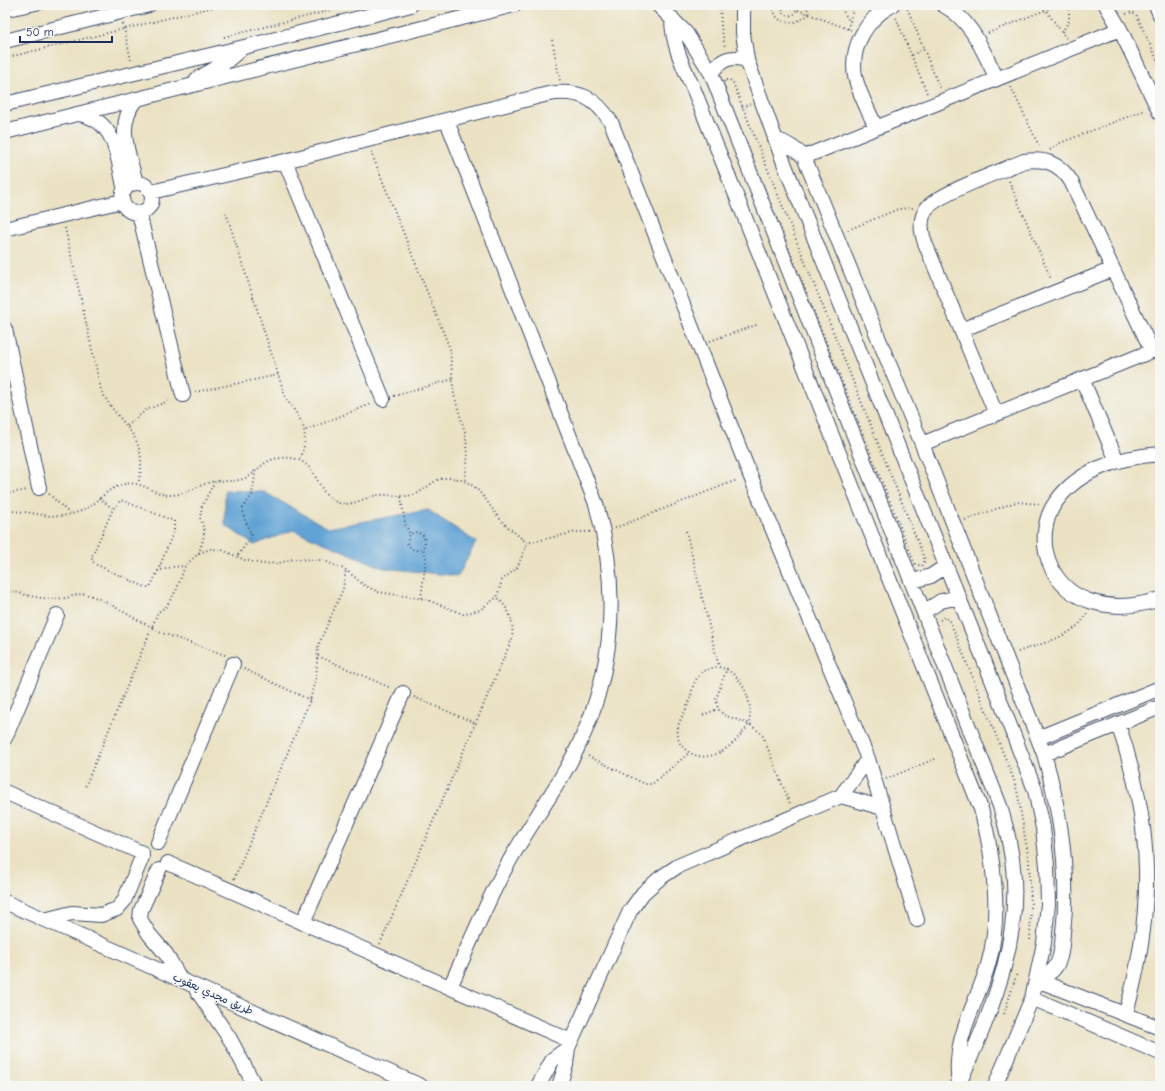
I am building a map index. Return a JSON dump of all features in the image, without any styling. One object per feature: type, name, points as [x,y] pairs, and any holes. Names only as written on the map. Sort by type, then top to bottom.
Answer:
[{"type":"street","points":[[5,41],[149,5]]},
{"type":"street","points":[[5,104],[132,67],[244,47],[411,5]]},
{"type":"street","points":[[5,132],[514,5]]},
{"type":"street","points":[[658,5],[686,33],[711,73],[913,581],[1000,806],[1010,848],[1012,864],[1014,891],[1012,935],[1002,977],[988,1018],[958,1085]]},
{"type":"street","points":[[743,5],[743,33],[747,60],[775,139],[1035,790],[1043,828],[1047,859],[1048,904],[1044,943],[1032,998],[995,1086]]},
{"type":"street","points":[[876,128],[855,78],[855,32],[869,23],[879,13],[892,5]]},
{"type":"street","points":[[943,5],[963,19],[1001,77]]},
{"type":"street","points":[[1156,5],[1160,15]]},
{"type":"street","points":[[1112,8],[1120,29],[1158,109]]},
{"type":"street","points":[[672,18],[672,32],[681,61],[973,788],[989,837],[994,880],[994,928],[988,965],[957,1052],[956,1068],[958,1085]]},
{"type":"street","points":[[804,157],[1120,29]]},
{"type":"street","points":[[175,89],[211,71],[244,47]]},
{"type":"street","points":[[711,73],[717,64],[726,58],[737,57],[747,60]]},
{"type":"street","points":[[151,192],[285,161],[562,92],[574,93],[589,98],[602,108],[611,122],[750,474],[868,759],[877,783],[883,808],[917,920]]},
{"type":"street","points":[[5,229],[62,216],[128,191],[145,185],[151,192],[151,203],[144,211],[139,213],[130,212],[128,191],[124,130],[125,118],[129,108],[136,99]]},
{"type":"street","points":[[75,114],[88,116],[100,122],[108,131],[128,191]]},
{"type":"street","points":[[447,121],[596,504],[604,533],[611,588],[609,644],[597,698],[576,750],[504,870],[450,987]]},
{"type":"street","points":[[775,139],[796,148],[804,157],[922,444],[1044,754],[1055,793],[1062,832],[1066,870],[1066,909],[1057,965],[1050,974],[1037,980]]},
{"type":"street","points":[[922,444],[996,414],[1156,349],[1113,269],[1071,181],[1060,168],[1046,160],[1035,159],[1024,161],[939,198],[926,209],[921,226],[922,235],[996,414]]},
{"type":"street","points":[[285,161],[383,400]]},
{"type":"street","points":[[139,213],[183,395]]},
{"type":"street","points":[[961,330],[1113,269]]},
{"type":"street","points":[[5,330],[39,488]]},
{"type":"street","points":[[1082,379],[1117,461]]},
{"type":"street","points":[[1160,454],[1138,456],[1117,461],[1097,469],[1079,480],[1063,493],[1052,509],[1046,526],[1045,545],[1049,563],[1058,580],[1072,593],[1088,601],[1108,605],[1128,606],[1160,599]]},
{"type":"street","points":[[922,506],[942,497]]},
{"type":"street","points":[[913,581],[931,576],[946,566]]},
{"type":"street","points":[[924,611],[940,601],[959,597]]},
{"type":"street","points":[[5,738],[57,616]]},
{"type":"street","points":[[158,843],[233,664]]},
{"type":"street","points":[[994,685],[1013,676]]},
{"type":"street","points":[[1038,738],[1160,688]]},
{"type":"street","points":[[303,922],[403,693]]},
{"type":"street","points":[[1044,754],[1160,707]]},
{"type":"street","points":[[1118,724],[1133,772],[1143,816],[1147,882],[1142,947],[1126,1013]]},
{"type":"street","points":[[559,1086],[566,1065],[570,1044],[623,924],[630,910],[643,893],[660,878],[678,866],[841,796],[868,759]]},
{"type":"street","points":[[5,792],[142,855],[148,868],[163,866],[229,890],[450,987],[570,1044]]},
{"type":"street","points":[[841,796],[883,808]]},
{"type":"street","points":[[44,920],[72,913],[101,915],[117,909],[124,901],[147,846],[158,843],[166,848],[169,853],[141,910],[140,919],[148,934],[166,954],[181,980]]},
{"type":"street","name":"طريق مجدي يعقوب","points":[[5,902],[421,1086]]},
{"type":"street","points":[[117,909],[140,919]]},
{"type":"street","points":[[1037,980],[1126,1013],[1160,1028]]},
{"type":"street","points":[[194,985],[230,1038],[255,1086]]},
{"type":"street","points":[[1032,998],[1160,1053]]},
{"type":"street","points":[[538,1086],[553,1059],[570,1044]]},
{"type":"lane","points":[[5,13],[42,5]]},
{"type":"path","points":[[5,58],[222,5]]},
{"type":"path","points":[[720,5],[721,26],[726,50]]},
{"type":"path","points":[[773,5],[775,15],[783,22],[788,24],[800,20],[809,14]]},
{"type":"path","points":[[782,5],[781,9],[785,15],[793,16],[798,10]]},
{"type":"path","points":[[797,5],[798,10]]},
{"type":"path","points":[[806,5],[809,14]]},
{"type":"path","points":[[839,5],[855,32]]},
{"type":"path","points":[[850,22],[854,5]]},
{"type":"path","points":[[892,5],[912,55],[939,102]]},
{"type":"path","points":[[906,5],[924,49],[939,102]]},
{"type":"path","points":[[1042,5],[1073,48]]},
{"type":"path","points":[[976,38],[1058,5]]},
{"type":"path","points":[[1062,32],[1069,21],[1069,5]]},
{"type":"path","points":[[221,38],[340,8]]},
{"type":"path","points":[[798,10],[855,32]]},
{"type":"path","points":[[120,12],[132,67]]},
{"type":"path","points":[[552,40],[562,92]]},
{"type":"path","points":[[912,55],[924,49]]},
{"type":"path","points":[[132,67],[138,58]]},
{"type":"path","points":[[1001,77],[1046,160]]},
{"type":"path","points":[[1046,160],[1053,147],[1060,143],[1158,109]]},
{"type":"path","points":[[366,141],[450,348],[456,406],[465,432],[468,454],[465,481]]},
{"type":"path","points":[[1004,169],[1056,292]]},
{"type":"path","points":[[836,235],[898,209],[926,209]]},
{"type":"path","points":[[226,212],[286,399],[306,430],[300,460]]},
{"type":"path","points":[[62,216],[101,390],[109,406],[127,426],[140,449],[142,470],[138,484]]},
{"type":"path","points":[[700,345],[759,324]]},
{"type":"path","points":[[127,426],[146,410],[183,395],[278,375]]},
{"type":"path","points":[[306,430],[383,400],[453,379]]},
{"type":"path","points":[[5,512],[16,511],[59,516],[70,514],[90,506],[107,490],[127,484],[138,484],[162,494],[171,495],[184,493],[196,486],[215,481],[230,481],[247,478],[268,461],[282,458],[300,460],[314,472],[323,493],[338,503],[352,504],[378,495],[391,494],[401,497],[414,495],[444,478],[465,481],[477,488],[501,519],[527,544]]},
{"type":"path","points":[[238,556],[250,539],[251,534],[244,518],[243,508],[252,495],[255,476],[254,471]]},
{"type":"path","points":[[527,544],[576,532],[604,533],[750,474]]},
{"type":"path","points":[[199,553],[204,536],[204,529],[200,518],[202,506],[215,481]]},
{"type":"path","points":[[5,494],[39,488],[54,497],[70,514]]},
{"type":"path","points":[[401,497],[404,524],[410,534]]},
{"type":"path","points":[[99,498],[113,509]]},
{"type":"path","points":[[121,500],[174,521],[174,530],[158,571],[150,587],[145,587],[97,565],[92,561],[92,556],[113,509],[121,500]]},
{"type":"path","points":[[953,524],[1016,502],[1029,502],[1052,509]]},
{"type":"path","points":[[686,531],[719,667]]},
{"type":"path","points":[[410,534],[417,532],[424,536],[425,544],[423,548],[426,559],[421,598]]},
{"type":"path","points":[[410,534],[407,542],[411,549],[419,550],[423,548]]},
{"type":"path","points":[[85,787],[158,612],[166,606],[177,589],[185,566],[199,553],[211,548],[222,550],[245,560],[262,564],[279,563],[293,559],[322,560],[346,570],[364,586],[378,592],[421,598],[463,614],[480,610],[497,597],[502,580],[517,568],[527,544]]},
{"type":"path","points":[[158,571],[172,567],[185,566]]},
{"type":"path","points":[[229,890],[310,700],[316,677],[318,646],[343,590],[346,570]]},
{"type":"path","points":[[5,589],[33,598],[64,598],[84,594],[106,603],[139,622],[152,627],[158,632],[223,654],[233,664],[310,700]]},
{"type":"path","points":[[376,954],[512,639],[513,627],[511,616],[506,605],[497,597]]},
{"type":"path","points":[[1006,656],[1070,632],[1080,625],[1087,614],[1088,601]]},
{"type":"path","points":[[719,667],[727,668],[738,678],[745,690],[748,700],[748,724],[731,747],[723,752],[711,756],[698,757],[689,753],[680,745],[678,726],[690,700],[697,678],[707,669],[719,667]]},
{"type":"path","points":[[727,668],[716,699],[718,709],[724,715],[748,724],[762,734],[795,816]]},
{"type":"path","points":[[703,715],[718,709]]},
{"type":"path","points":[[576,750],[645,784],[652,784],[689,753]]},
{"type":"path","points":[[877,783],[937,758]]},
{"type":"path","points":[[1012,864],[1047,859]]},
{"type":"water","points":[[225,490],[264,492],[328,528],[428,510],[476,542],[458,576],[384,568],[293,530],[254,545],[225,525]]}]
